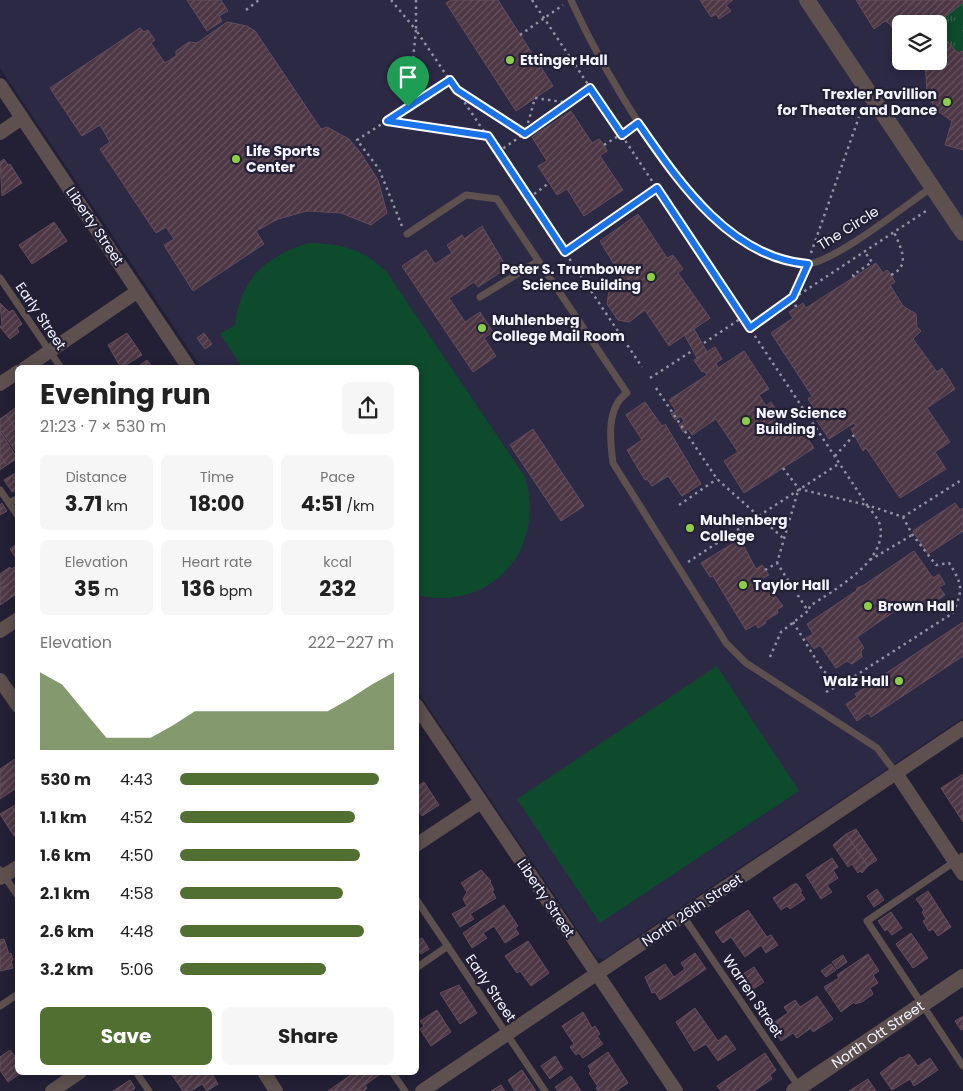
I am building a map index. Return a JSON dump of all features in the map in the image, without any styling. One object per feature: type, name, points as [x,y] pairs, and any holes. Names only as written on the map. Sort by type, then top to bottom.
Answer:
[{"type":"street","points":[[806,0],[963,233]]},
{"type":"street","name":"Liberty Street","points":[[0,86],[188,365]]},
{"type":"street","points":[[0,133],[22,118]]},
{"type":"street","points":[[29,365],[138,291]]},
{"type":"street","points":[[0,384],[15,374]]},
{"type":"street","points":[[0,631],[15,621]]},
{"type":"street","points":[[0,680],[15,702]]},
{"type":"street","name":"Liberty Street","points":[[419,709],[676,1091]]},
{"type":"street","name":"North 26th Street","points":[[422,1091],[963,728]]},
{"type":"street","points":[[896,774],[959,859],[963,874]]},
{"type":"street","points":[[419,844],[481,802]]},
{"type":"street","points":[[1,875],[15,868]]},
{"type":"street","name":"North Ott Street","points":[[798,1090],[963,977]]},
{"type":"street","points":[[52,1091],[76,1075]]},
{"type":"street","points":[[266,1075],[276,1091]]},
{"type":"lane","name":"The Circle","points":[[570,0],[594,48],[638,123],[674,173],[725,228],[748,246],[775,259],[808,264],[833,255],[932,187]]},
{"type":"lane","points":[[407,234],[466,195],[496,199],[627,393],[616,404],[612,424],[611,450],[618,474],[726,643],[746,663],[877,748],[896,774]]},
{"type":"lane","points":[[480,297],[538,261]]},
{"type":"lane","name":"Early Street","points":[[0,278],[59,365]]},
{"type":"lane","points":[[0,490],[15,512]]},
{"type":"lane","points":[[9,503],[15,500]]},
{"type":"lane","points":[[959,859],[867,921],[963,1066]]},
{"type":"lane","points":[[1,875],[15,892]]},
{"type":"lane","name":"Early Street","points":[[419,903],[545,1091]]},
{"type":"lane","name":"Warren Street","points":[[684,916],[798,1090]]},
{"type":"lane","points":[[419,966],[448,946]]},
{"type":"lane","points":[[0,1006],[15,996]]},
{"type":"lane","points":[[138,1075],[149,1091]]},
{"type":"lane","points":[[394,1075],[405,1091]]},
{"type":"path","points":[[246,10],[259,0]]},
{"type":"path","points":[[391,0],[416,30],[642,367]]},
{"type":"path","points":[[532,0],[879,522],[881,534],[878,545],[862,570],[810,606],[808,611],[781,632],[770,657]]},
{"type":"path","points":[[520,35],[570,0]]},
{"type":"path","points":[[408,107],[417,1]]},
{"type":"path","points":[[407,234],[398,221],[388,187],[379,168],[357,140],[450,80]]},
{"type":"path","points":[[498,152],[590,88]]},
{"type":"path","points":[[457,90],[525,134]]},
{"type":"path","points":[[525,134],[535,98],[570,102]]},
{"type":"path","points":[[796,308],[793,297],[808,264],[859,117]]},
{"type":"path","points":[[387,121],[488,136]]},
{"type":"path","points":[[604,145],[638,123]]},
{"type":"path","points":[[529,198],[549,183]]},
{"type":"path","points":[[565,252],[657,188]]},
{"type":"path","points":[[750,328],[793,297],[930,208]]},
{"type":"path","points":[[891,275],[899,271],[903,264],[901,247],[894,232]]},
{"type":"path","points":[[854,277],[853,275],[872,262],[864,251]]},
{"type":"path","points":[[704,343],[742,317]]},
{"type":"path","points":[[650,378],[692,351]]},
{"type":"path","points":[[656,388],[717,479],[782,538]]},
{"type":"path","points":[[835,456],[854,435]]},
{"type":"path","points":[[688,562],[840,463]]},
{"type":"path","points":[[783,468],[799,489],[866,505],[903,517],[912,534],[936,565],[949,563],[962,583],[961,596],[953,613],[844,683],[826,692]]},
{"type":"path","points":[[679,505],[717,479]]},
{"type":"path","points":[[903,517],[963,479]]},
{"type":"path","points":[[799,489],[782,538],[777,563],[808,611]]},
{"type":"path","points":[[868,561],[912,534]]},
{"type":"path","points":[[765,570],[777,563]]},
{"type":"path","points":[[794,622],[823,671],[844,683]]},
{"type":"shaded area","name":"Muhlenberg College","points":[[0,0],[963,0],[963,718],[604,959],[596,957],[419,693],[419,365],[200,365],[0,68]]},
{"type":"green space","points":[[963,3],[963,51],[958,53],[947,41],[947,15]]},
{"type":"green space","points":[[309,243],[341,246],[368,257],[386,271],[525,477],[530,504],[528,529],[520,551],[507,570],[489,585],[467,594],[443,598],[419,595],[419,365],[241,365],[220,334],[235,325],[238,309],[249,282],[268,263],[294,248]]},
{"type":"green space","points":[[717,666],[799,791],[600,923],[517,799]]},
{"type":"building","points":[[187,0],[221,0],[228,11],[219,16],[222,21],[207,31]]},
{"type":"building","name":"Ettinger Hall","points":[[451,0],[498,0],[553,86],[516,111],[446,3]]},
{"type":"building","points":[[700,0],[733,0],[726,5],[731,11],[719,19],[716,14],[711,17]]},
{"type":"building","name":"Trexler Pavillion for Theater and Dance","points":[[856,0],[963,0],[963,3],[947,15],[892,15],[892,28],[885,21],[874,29]]},
{"type":"building","name":"Life Sports Center","points":[[227,22],[247,26],[255,31],[321,129],[327,127],[349,139],[360,152],[378,180],[387,213],[371,225],[341,213],[307,211],[278,219],[256,231],[264,244],[193,291],[164,245],[174,239],[166,227],[156,233],[100,149],[110,142],[100,125],[82,136],[50,88],[140,28],[144,32],[148,30],[155,40],[151,43],[165,63],[176,56],[176,51],[189,42],[197,43]]},
{"type":"building","name":"Trexler Pavillion for Theater and Dance","points":[[947,41],[958,53],[963,51],[963,150],[945,145],[952,121],[936,110],[927,94],[926,70],[947,70]]},
{"type":"building","points":[[571,111],[592,143],[599,139],[604,145],[607,151],[600,156],[623,190],[584,216],[567,189],[557,195],[538,166],[547,161],[532,137]]},
{"type":"building","points":[[4,159],[8,165],[10,164],[22,183],[2,196],[0,162]]},
{"type":"building","name":"Peter S. Trumbower Science Building","points":[[638,214],[667,258],[673,255],[683,269],[678,273],[710,318],[669,346],[645,310],[629,322],[618,320],[607,304],[609,291],[624,281],[600,241]]},
{"type":"building","points":[[54,222],[67,241],[32,264],[19,245]]},
{"type":"building","points":[[482,226],[507,268],[478,287],[474,282],[449,298],[465,322],[480,312],[493,332],[484,338],[496,356],[473,372],[402,266],[426,250],[435,264],[452,253],[447,245],[462,235],[464,239]]},
{"type":"building","points":[[876,263],[883,273],[887,270],[891,275],[895,282],[890,285],[903,306],[916,314],[917,327],[921,331],[913,339],[937,372],[942,368],[955,389],[927,408],[950,442],[935,452],[946,469],[900,498],[866,448],[863,451],[851,429],[856,426],[854,423],[829,439],[816,419],[819,417],[808,399],[812,396],[771,333],[793,318],[789,312],[803,303],[806,308]]},
{"type":"building","points":[[0,303],[9,312],[13,310],[22,324],[17,328],[19,332],[10,339],[0,327],[2,325]]},
{"type":"building","points":[[694,329],[707,352],[697,358],[684,334]]},
{"type":"building","points":[[127,333],[142,355],[126,365],[119,365],[108,345]]},
{"type":"building","points":[[204,333],[212,344],[205,349],[197,338]]},
{"type":"building","name":"New Science Building","points":[[715,347],[722,359],[716,363],[718,368],[744,351],[769,389],[759,395],[766,406],[771,402],[779,414],[773,417],[780,428],[791,421],[797,432],[801,429],[814,448],[744,493],[724,461],[738,452],[716,419],[692,435],[688,429],[683,432],[679,425],[684,421],[681,416],[675,420],[671,414],[676,411],[669,400],[707,375],[704,371],[702,372],[694,360]]},
{"type":"building","points":[[147,360],[151,365],[140,365]]},
{"type":"building","points":[[645,402],[662,426],[665,424],[701,484],[682,496],[668,476],[652,486],[647,479],[645,480],[627,450],[642,440],[626,415]]},
{"type":"building","points":[[15,408],[15,428],[6,415]]},
{"type":"building","points":[[6,415],[15,428],[15,451],[0,429],[0,419]]},
{"type":"building","points":[[533,429],[584,506],[561,521],[510,445]]},
{"type":"building","points":[[0,431],[15,454],[15,460],[7,465],[0,455]]},
{"type":"building","points":[[0,455],[7,465],[0,470]]},
{"type":"building","points":[[12,475],[15,479],[15,490],[12,492],[4,480]]},
{"type":"building","points":[[2,503],[7,511],[0,515],[0,505]]},
{"type":"building","points":[[955,503],[960,510],[963,508],[963,531],[928,554],[913,531]]},
{"type":"building","name":"Taylor Hall","points":[[740,539],[756,569],[762,565],[769,575],[762,579],[783,606],[777,610],[778,613],[765,621],[766,623],[758,628],[756,624],[746,630],[713,576],[710,577],[701,563]]},
{"type":"building","points":[[15,545],[15,556],[10,549]]},
{"type":"building","name":"Brown Hall","points":[[914,551],[933,578],[939,574],[945,584],[939,587],[945,595],[920,612],[911,600],[857,637],[864,648],[861,651],[862,657],[852,664],[847,661],[836,668],[820,645],[814,649],[806,638],[813,634],[807,624],[856,591],[857,588]]},
{"type":"building","points":[[10,567],[11,569],[15,567],[15,579],[0,589],[0,574]]},
{"type":"building","points":[[15,579],[15,595],[0,605],[0,589]]},
{"type":"building","name":"Walz Hall","points":[[963,622],[963,656],[871,717],[868,713],[857,721],[846,704],[857,697],[855,694]]},
{"type":"building","points":[[15,759],[15,775],[0,785],[0,769]]},
{"type":"building","points":[[963,774],[963,822],[941,788]]},
{"type":"building","points":[[15,775],[15,789],[0,799],[0,785]]},
{"type":"building","points":[[424,782],[439,805],[422,816],[419,812],[419,785]]},
{"type":"building","points":[[12,807],[15,811],[15,836],[14,836],[0,814]]},
{"type":"building","points":[[856,829],[877,860],[868,866],[846,834]]},
{"type":"building","points":[[846,834],[868,866],[862,873],[860,871],[858,873],[852,864],[848,867],[833,845]]},
{"type":"building","points":[[832,858],[838,867],[833,870],[838,878],[827,885],[832,892],[821,899],[806,875]]},
{"type":"building","points":[[481,870],[491,881],[494,890],[492,891],[496,898],[470,914],[474,919],[460,927],[452,914],[467,906],[463,899],[467,892],[461,883]]},
{"type":"building","points":[[794,884],[797,884],[805,899],[790,909],[787,906],[781,910],[773,898]]},
{"type":"building","points":[[877,889],[884,900],[874,907],[867,896]]},
{"type":"building","points":[[928,891],[951,927],[938,936],[933,929],[929,931],[923,921],[926,919],[922,912],[924,910],[916,899]]},
{"type":"building","points":[[504,905],[518,926],[515,928],[519,934],[505,943],[494,926],[483,933],[487,938],[472,948],[463,933]]},
{"type":"building","points":[[748,910],[767,937],[771,935],[778,945],[766,953],[761,945],[745,957],[731,937],[723,943],[715,932]]},
{"type":"building","points":[[891,912],[902,928],[892,935],[887,929],[885,931],[878,921]]},
{"type":"building","points":[[911,933],[928,958],[913,968],[896,944]]},
{"type":"building","points":[[422,938],[429,949],[421,954],[419,951],[419,940]]},
{"type":"building","points":[[4,939],[9,954],[11,953],[13,968],[0,971],[0,940]]},
{"type":"building","points":[[528,941],[549,973],[531,986],[520,971],[517,973],[505,956]]},
{"type":"building","points":[[695,953],[706,969],[660,1000],[655,992],[652,993],[645,977],[665,964],[674,977],[685,969],[681,963]]},
{"type":"building","points":[[868,954],[879,971],[873,975],[878,983],[870,988],[873,994],[862,1002],[855,1004],[854,1002],[841,1012],[824,987],[839,978],[837,975]]},
{"type":"building","points":[[843,955],[847,962],[837,969],[832,962]]},
{"type":"building","points":[[831,964],[836,970],[826,977],[821,971]]},
{"type":"building","points":[[754,967],[764,982],[750,991],[740,976]]},
{"type":"building","points":[[459,985],[477,1013],[460,1024],[440,993]]},
{"type":"building","points":[[817,996],[833,1019],[813,1032],[811,1028],[797,1038],[793,1033],[781,1041],[770,1025],[788,1013],[784,1007],[795,1000],[800,1007]]},
{"type":"building","points":[[695,1008],[718,1041],[726,1035],[736,1049],[718,1061],[706,1044],[694,1051],[676,1022]]},
{"type":"building","points":[[437,1010],[451,1032],[431,1046],[420,1029],[424,1026],[420,1021]]},
{"type":"building","points":[[583,1012],[592,1028],[595,1026],[600,1034],[597,1036],[603,1044],[583,1058],[579,1053],[576,1055],[570,1047],[574,1044],[562,1026]]},
{"type":"building","points":[[963,1016],[963,1029],[961,1030],[955,1021]]},
{"type":"building","points":[[10,1050],[15,1056],[15,1075],[18,1075],[8,1082],[0,1070],[0,1057]]},
{"type":"building","points":[[608,1052],[628,1083],[616,1091],[598,1091],[596,1088],[598,1087],[589,1073],[591,1071],[588,1066]]},
{"type":"building","points":[[765,1053],[776,1070],[770,1075],[772,1079],[754,1091],[721,1091],[717,1086]]},
{"type":"building","points":[[909,1054],[918,1066],[930,1058],[938,1070],[914,1086],[910,1079],[892,1090],[880,1073],[901,1057]]},
{"type":"building","points":[[555,1056],[563,1069],[550,1079],[541,1066]]},
{"type":"building","points":[[522,1070],[536,1091],[515,1091],[508,1080]]},
{"type":"building","points":[[172,1075],[213,1075],[218,1084],[207,1091],[202,1084],[191,1091],[183,1091]]},
{"type":"building","points":[[351,1075],[379,1075],[365,1085],[367,1088],[364,1091],[328,1091]]},
{"type":"building","points":[[571,1076],[581,1091],[558,1091],[555,1087]]},
{"type":"building","points":[[868,1079],[876,1091],[849,1091]]},
{"type":"building","points":[[130,1080],[135,1088],[131,1091],[113,1091]]},
{"type":"building","points":[[501,1085],[505,1091],[491,1091]]},
{"type":"place","name":"Ettinger Hall","points":[[510,60]]},
{"type":"place","name":"Trexler Pavillion for Theater and Dance","points":[[947,102]]},
{"type":"place","name":"Life Sports Center","points":[[236,159]]},
{"type":"place","name":"Peter S. Trumbower Science Building","points":[[651,277]]},
{"type":"place","name":"Muhlenberg College Mail Room","points":[[482,328]]},
{"type":"place","name":"New Science Building","points":[[746,421]]},
{"type":"place","name":"Muhlenberg College","points":[[690,528]]},
{"type":"place","name":"Taylor Hall","points":[[743,585]]},
{"type":"place","name":"Brown Hall","points":[[868,606]]},
{"type":"place","name":"Walz Hall","points":[[899,681]]},
{"type":"route","points":[[450,80],[457,90],[525,134],[590,88],[622,135],[638,123],[674,173],[725,228],[748,246],[775,259],[808,264],[793,297],[750,328],[657,188],[565,252],[488,136],[387,121],[408,107],[450,80]]}]
